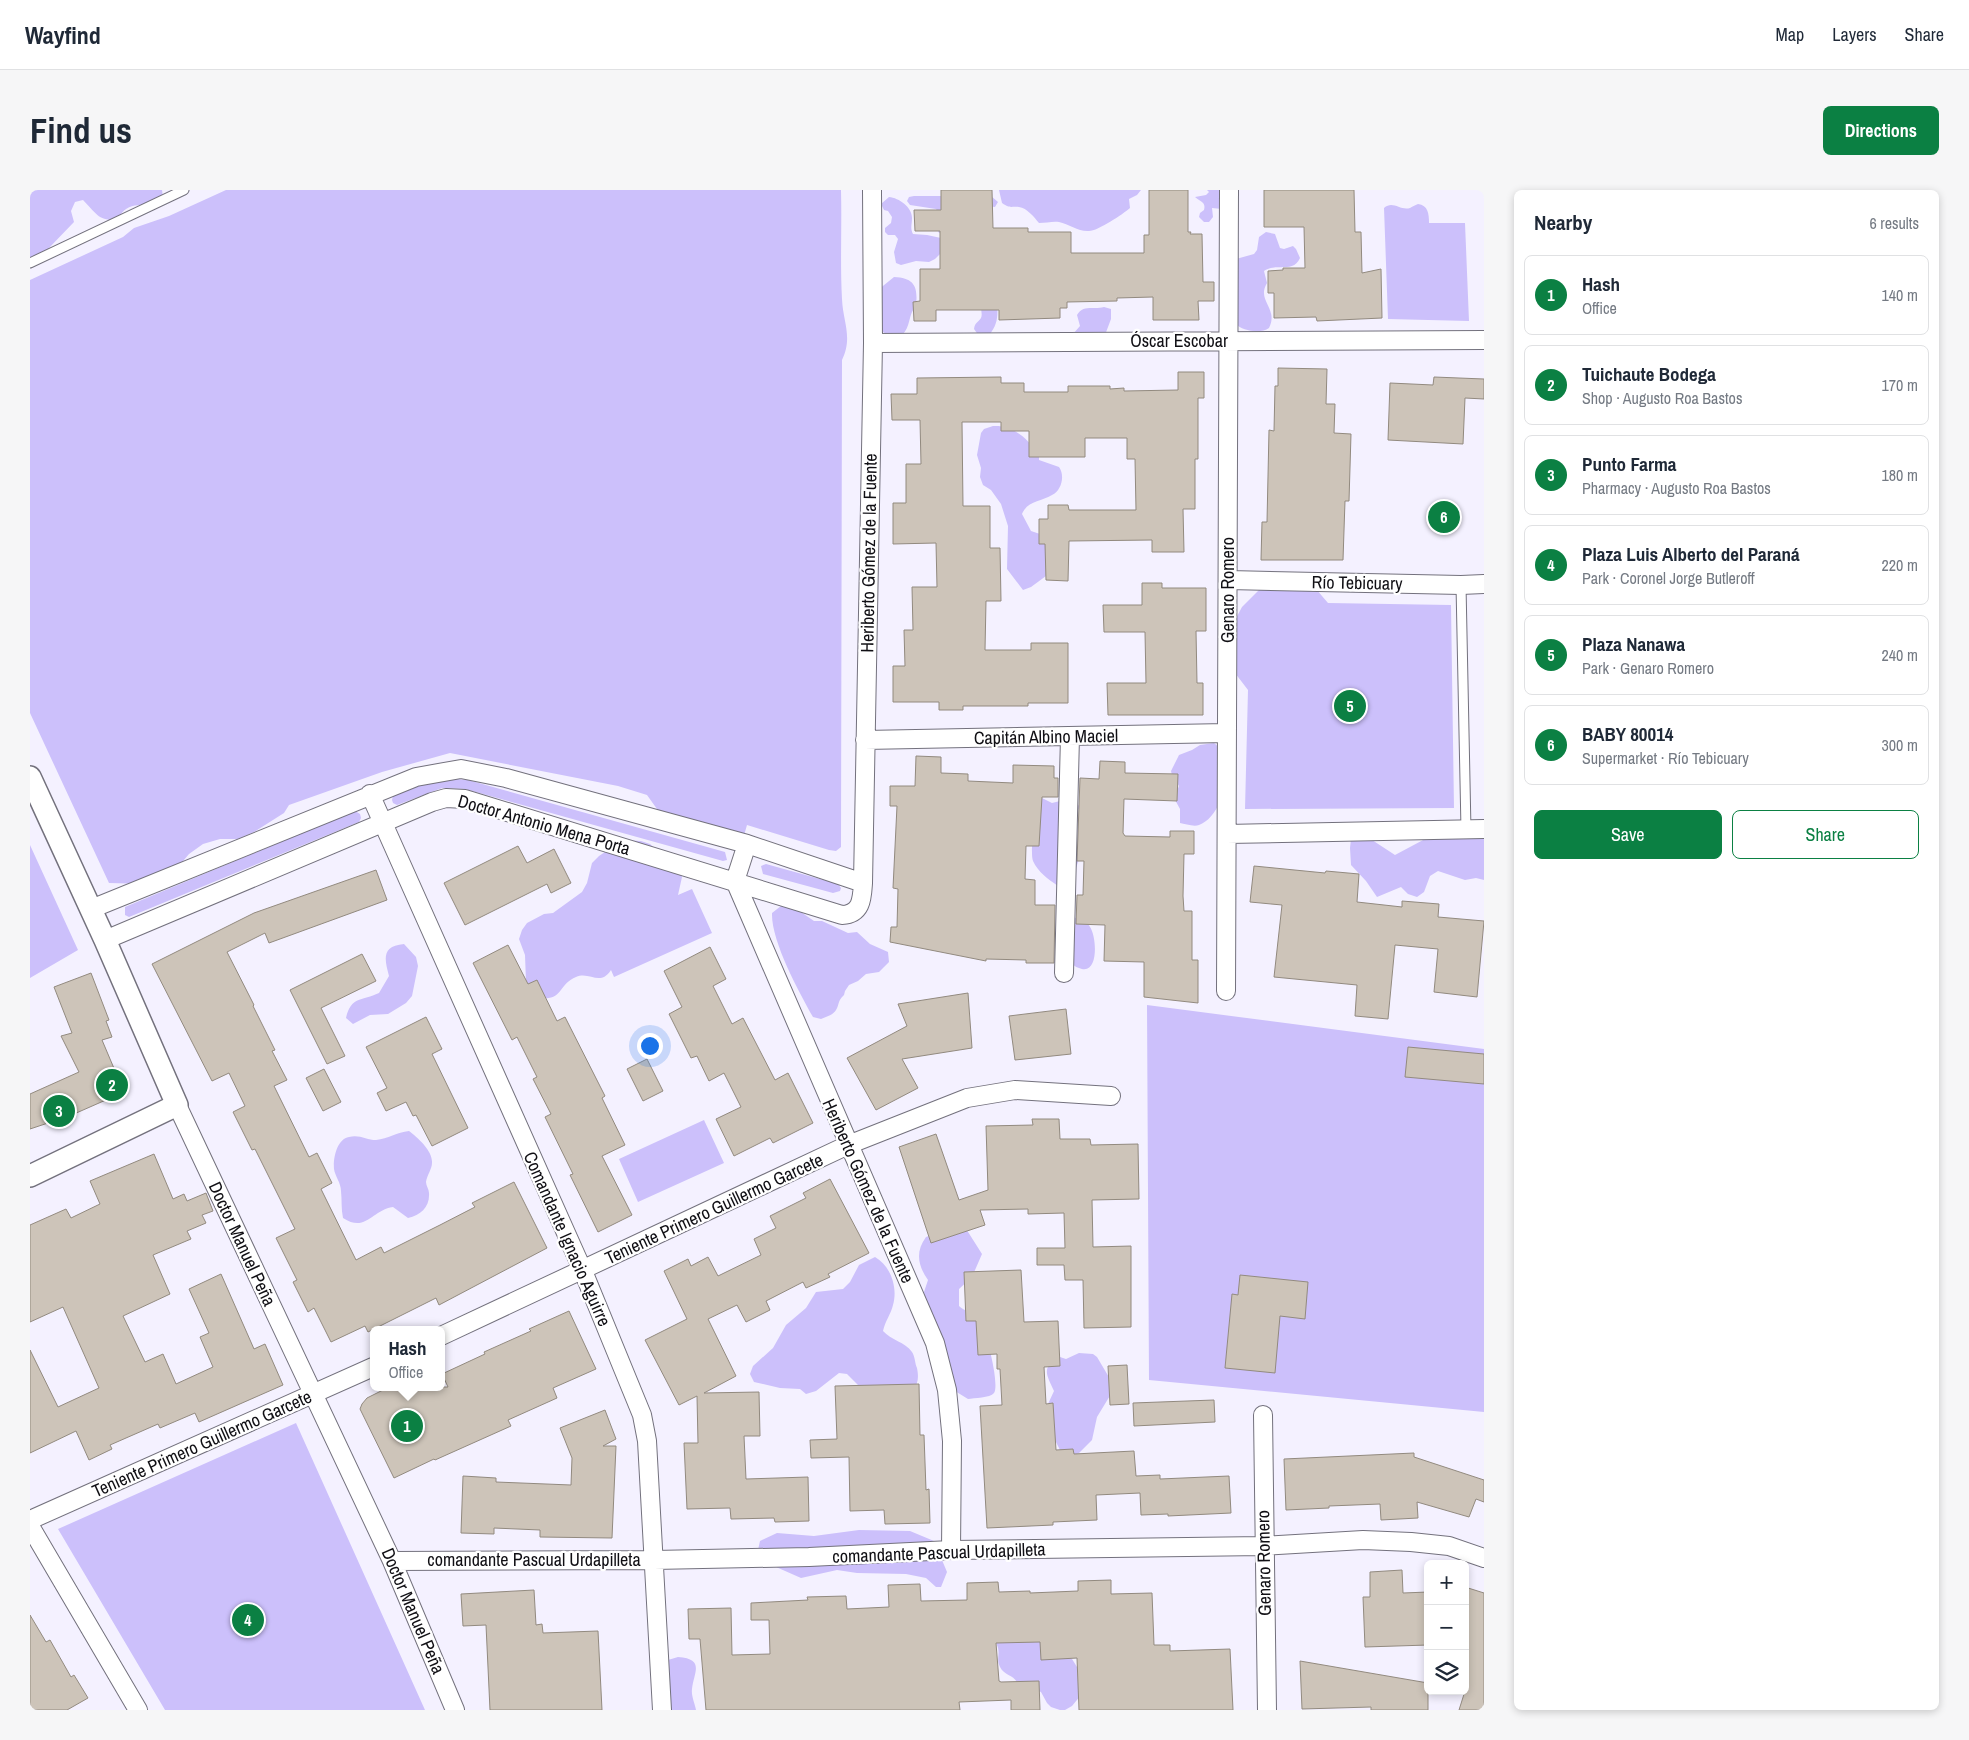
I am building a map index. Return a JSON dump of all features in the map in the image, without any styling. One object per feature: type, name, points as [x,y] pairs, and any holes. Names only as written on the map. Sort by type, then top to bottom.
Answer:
[{"type":"street","name":"Heriberto Gómez de la Fuente","points":[[852,914],[861,902],[863,883],[873,343],[872,190]]},
{"type":"street","name":"Genaro Romero","points":[[1226,990],[1229,190]]},
{"type":"street","name":"Óscar Escobar","points":[[873,343],[1484,340]]},
{"type":"street","name":"Río Tebicuary","points":[[1229,580],[1484,584]]},
{"type":"street","name":"Capitán Albino Maciel","points":[[865,740],[1226,733]]},
{"type":"street","points":[[1064,973],[1070,737]]},
{"type":"street","points":[[91,910],[370,794],[416,777],[461,769],[506,778],[747,844],[863,883]]},
{"type":"street","name":"Doctor Manuel Peña","points":[[30,777],[105,940],[177,1104],[392,1561],[456,1710]]},
{"type":"street","name":"Comandante Ignacio Aguirre","points":[[370,794],[583,1271],[642,1415],[647,1441],[662,1710]]},
{"type":"street","name":"Doctor Antonio Mena Porta","points":[[105,940],[382,822],[446,798],[465,799],[842,914],[852,914]]},
{"type":"street","points":[[1227,834],[1484,829]]},
{"type":"street","points":[[735,881],[747,844]]},
{"type":"street","name":"Heriberto Gómez de la Fuente","points":[[735,881],[935,1343],[947,1390],[952,1441],[950,1550]]},
{"type":"street","name":"Teniente Primero Guillermo Garcete","points":[[445,1334],[848,1145],[967,1098],[1015,1090],[1111,1096]]},
{"type":"street","points":[[30,1176],[177,1104]]},
{"type":"street","name":"Teniente Primero Guillermo Garcete","points":[[30,1520],[370,1368]]},
{"type":"street","name":"Genaro Romero","points":[[1263,1415],[1266,1710]]},
{"type":"street","points":[[30,1526],[138,1710]]},
{"type":"street","name":"comandante Pascual Urdapilleta","points":[[392,1561],[654,1560],[809,1557],[950,1550],[1263,1546],[1362,1540],[1449,1546],[1484,1558]]},
{"type":"lane","points":[[30,263],[184,190]]},
{"type":"lane","points":[[1461,585],[1466,830]]},
{"type":"shaded area","points":[[30,190],[162,190],[163,197],[157,201],[132,206],[122,213],[118,220],[102,218],[83,200],[75,202],[71,211],[74,222],[48,249],[30,261]]},
{"type":"shaded area","points":[[226,190],[841,190],[841,285],[847,344],[842,360],[841,847],[836,851],[829,850],[747,825],[743,839],[662,816],[647,795],[618,786],[450,753],[382,772],[289,805],[284,813],[254,832],[238,839],[220,839],[203,844],[189,854],[178,867],[147,884],[109,883],[30,713],[30,280],[123,237],[134,228],[169,216]]},
{"type":"shaded area","points":[[999,190],[1141,190],[1137,195],[1129,199],[1130,208],[1127,211],[1104,225],[1089,231],[1059,222],[1039,223],[1025,209],[1009,207],[1002,203]]},
{"type":"shaded area","points":[[1207,190],[1224,190],[1222,209],[1212,208],[1213,217],[1209,222],[1204,222],[1199,217],[1200,213],[1204,210],[1204,205],[1195,197],[1206,195],[1209,192]]},
{"type":"shaded area","points":[[991,196],[998,202],[995,207],[986,206],[944,232],[939,233],[937,229],[938,212],[936,209],[910,205],[907,201],[909,197]]},
{"type":"shaded area","points":[[889,197],[901,201],[910,210],[913,234],[941,238],[943,251],[935,259],[929,262],[916,261],[901,265],[896,263],[894,252],[898,239],[895,235],[888,235],[885,232],[885,228],[891,223],[892,217],[888,211],[884,210],[881,204]]},
{"type":"shaded area","points":[[1418,204],[1426,208],[1429,223],[1465,223],[1469,321],[1388,319],[1384,208],[1394,205],[1406,209]]},
{"type":"shaded area","points":[[1266,232],[1275,234],[1280,248],[1284,249],[1293,246],[1300,258],[1293,266],[1274,267],[1264,271],[1267,283],[1264,295],[1270,310],[1271,321],[1269,328],[1266,330],[1252,331],[1236,324],[1236,259],[1254,254],[1257,250],[1259,237]]},
{"type":"shaded area","points":[[894,277],[907,279],[911,282],[914,285],[916,294],[916,306],[902,335],[886,334],[879,329],[878,290]]},
{"type":"shaded area","points":[[979,300],[997,302],[997,320],[989,335],[979,336],[974,329],[982,316]]},
{"type":"shaded area","points":[[1104,307],[1111,309],[1111,319],[1105,335],[1073,334],[1080,326],[1077,315],[1079,312],[1086,308]]},
{"type":"shaded area","points":[[1001,426],[1020,434],[1035,449],[1039,455],[1039,460],[1059,467],[1062,474],[1062,482],[1055,493],[1031,504],[1022,514],[1031,531],[1040,534],[1047,540],[1046,576],[1031,587],[1023,590],[1007,569],[1008,526],[1001,504],[991,490],[983,485],[980,477],[981,468],[977,455],[981,433],[984,429]]},
{"type":"shaded area","points":[[1261,588],[1316,589],[1328,603],[1451,605],[1454,808],[1245,809],[1248,690],[1235,673],[1235,620],[1242,607]]},
{"type":"shaded area","points":[[1214,743],[1224,755],[1228,766],[1224,793],[1216,809],[1205,822],[1195,826],[1180,823],[1180,809],[1174,798],[1179,786],[1171,771],[1179,755],[1200,745]]},
{"type":"shaded area","points":[[456,779],[468,780],[725,852],[727,860],[723,861],[465,789],[442,788],[397,805],[393,803],[393,796],[423,783]]},
{"type":"shaded area","points":[[1040,797],[1052,803],[1074,800],[1080,807],[1075,814],[1072,828],[1077,835],[1079,859],[1073,877],[1058,886],[1040,872],[1033,861],[1033,839]]},
{"type":"shaded area","points":[[355,811],[360,814],[359,822],[129,917],[125,915],[125,907]]},
{"type":"shaded area","points":[[1443,835],[1484,838],[1484,880],[1476,878],[1465,880],[1438,871],[1430,876],[1424,892],[1417,897],[1408,894],[1401,887],[1377,897],[1366,881],[1351,865],[1351,839],[1369,838],[1395,855],[1425,839]]},
{"type":"shaded area","points":[[623,840],[641,841],[650,844],[680,868],[682,877],[678,895],[692,889],[712,933],[614,977],[611,970],[607,975],[599,978],[576,977],[570,980],[556,995],[545,998],[537,997],[526,982],[525,955],[519,939],[522,930],[527,923],[544,914],[553,913],[582,892],[587,883],[592,863]]},
{"type":"shaded area","points":[[30,845],[78,950],[30,978]]},
{"type":"shaded area","points":[[766,864],[838,884],[841,888],[840,891],[833,893],[763,874],[761,866]]},
{"type":"shaded area","points":[[781,906],[798,910],[814,921],[822,921],[848,933],[857,932],[870,944],[888,952],[889,962],[879,972],[866,974],[858,981],[849,985],[836,1010],[829,1016],[821,1019],[813,1017],[787,966],[776,938],[772,913]]},
{"type":"shaded area","points":[[1069,913],[1077,919],[1085,921],[1092,932],[1095,955],[1090,967],[1086,969],[1076,967],[1070,960],[1068,944]]},
{"type":"shaded area","points":[[404,944],[416,957],[418,966],[412,996],[406,1003],[388,1014],[370,1015],[353,1024],[346,1018],[351,1006],[358,1000],[379,993],[389,976],[386,964],[388,950],[397,945]]},
{"type":"shaded area","points":[[1147,1005],[1484,1049],[1484,1412],[1149,1380]]},
{"type":"shaded area","points":[[704,1120],[724,1163],[638,1202],[619,1159]]},
{"type":"shaded area","points":[[409,1131],[424,1145],[432,1158],[432,1165],[426,1182],[429,1198],[424,1210],[408,1218],[393,1207],[358,1223],[343,1218],[341,1188],[334,1165],[335,1155],[341,1141],[353,1136],[376,1140]]},
{"type":"shaded area","points":[[963,1224],[982,1254],[972,1277],[959,1289],[959,1306],[976,1317],[981,1324],[991,1356],[995,1379],[995,1388],[992,1395],[968,1399],[955,1391],[927,1310],[924,1292],[928,1280],[919,1259],[920,1248],[926,1237]]},
{"type":"shaded area","points":[[875,1257],[881,1261],[889,1272],[895,1292],[892,1308],[883,1331],[906,1346],[913,1354],[918,1378],[913,1391],[860,1387],[847,1374],[839,1373],[816,1391],[806,1394],[800,1389],[780,1388],[754,1382],[750,1374],[753,1366],[773,1348],[786,1325],[806,1308],[816,1292],[843,1289],[850,1282],[859,1265]]},
{"type":"shaded area","points":[[1079,1353],[1093,1354],[1097,1357],[1113,1384],[1111,1394],[1097,1417],[1092,1440],[1079,1453],[1071,1457],[1061,1452],[1053,1436],[1048,1404],[1054,1391],[1049,1380],[1047,1368],[1057,1356],[1066,1359]]},
{"type":"shaded area","points":[[296,1423],[425,1710],[165,1710],[58,1529]]},
{"type":"shaded area","points":[[859,1530],[910,1531],[934,1541],[947,1572],[941,1587],[936,1587],[926,1578],[906,1574],[857,1573],[837,1570],[801,1578],[767,1563],[758,1550],[760,1541],[777,1533],[814,1536]]},
{"type":"shaded area","points":[[994,1640],[1037,1640],[1072,1659],[1077,1667],[1081,1695],[1072,1706],[1065,1710],[1051,1707],[1041,1692],[1017,1682],[1002,1670],[999,1663],[997,1644]]},
{"type":"shaded area","points":[[678,1657],[692,1660],[695,1664],[696,1672],[692,1692],[696,1710],[661,1710],[665,1663]]},
{"type":"building","points":[[941,190],[992,190],[993,228],[1028,228],[1028,232],[1071,232],[1071,253],[1144,253],[1144,235],[1149,235],[1149,190],[1188,190],[1188,232],[1191,232],[1190,234],[1202,234],[1203,282],[1214,282],[1214,301],[1198,301],[1199,320],[1153,320],[1153,297],[1117,298],[1117,301],[1067,302],[1067,308],[1060,308],[1060,318],[999,320],[999,310],[936,310],[936,321],[914,321],[913,302],[920,301],[920,269],[940,269],[940,231],[915,231],[914,210],[941,210]]},
{"type":"building","points":[[1264,190],[1354,190],[1355,232],[1361,232],[1362,273],[1381,269],[1382,318],[1317,321],[1316,317],[1274,318],[1274,293],[1268,293],[1268,271],[1283,270],[1283,268],[1305,268],[1304,227],[1264,227]]},
{"type":"building","points":[[1278,368],[1327,369],[1326,404],[1335,404],[1334,433],[1351,434],[1349,501],[1345,501],[1343,560],[1261,560],[1262,522],[1267,522],[1269,430],[1274,431],[1275,386],[1278,386]]},
{"type":"building","points":[[1178,372],[1204,372],[1204,398],[1198,398],[1198,459],[1195,459],[1195,509],[1183,509],[1184,552],[1152,552],[1152,540],[1069,541],[1068,581],[1046,580],[1045,544],[1039,544],[1039,519],[1048,519],[1048,505],[1068,505],[1069,510],[1136,510],[1135,459],[1127,459],[1127,438],[1085,438],[1085,457],[1029,457],[1029,431],[1001,431],[1001,422],[962,422],[963,506],[990,506],[990,548],[1000,548],[1001,601],[986,601],[985,650],[1031,650],[1031,643],[1068,643],[1068,703],[1028,703],[1028,706],[963,706],[963,710],[939,710],[939,702],[893,702],[893,666],[905,666],[904,630],[913,630],[912,587],[937,587],[936,543],[893,544],[893,503],[906,503],[906,464],[921,464],[920,420],[892,420],[891,394],[917,394],[917,378],[1001,377],[1001,383],[1024,383],[1024,392],[1068,392],[1068,386],[1110,386],[1110,389],[1124,388],[1124,391],[1178,390]]},
{"type":"building","points":[[1434,377],[1484,379],[1484,399],[1465,398],[1463,444],[1388,440],[1390,383],[1433,385]]},
{"type":"building","points":[[1142,583],[1162,583],[1162,588],[1206,588],[1206,631],[1196,631],[1197,683],[1203,683],[1203,715],[1108,715],[1107,683],[1146,683],[1145,632],[1104,632],[1103,605],[1142,605]]},
{"type":"building","points":[[916,756],[941,757],[941,773],[968,774],[968,781],[1013,783],[1013,765],[1054,766],[1054,778],[1058,778],[1058,797],[1042,797],[1039,846],[1026,846],[1025,879],[1035,880],[1035,905],[1055,905],[1054,963],[1026,963],[1026,960],[986,959],[986,961],[890,942],[891,927],[897,927],[898,889],[893,888],[897,806],[890,806],[890,786],[915,786]]},
{"type":"building","points":[[1100,761],[1125,762],[1125,773],[1178,774],[1177,801],[1124,799],[1123,833],[1125,836],[1170,837],[1170,831],[1194,831],[1194,854],[1184,854],[1183,896],[1184,911],[1192,911],[1192,960],[1198,960],[1198,1003],[1144,997],[1144,962],[1104,961],[1105,925],[1076,924],[1077,895],[1083,895],[1084,861],[1077,861],[1080,778],[1099,779]]},
{"type":"building","points":[[518,846],[527,863],[554,849],[571,883],[551,893],[547,884],[465,925],[444,883]]},
{"type":"building","points":[[1254,866],[1325,873],[1326,871],[1359,874],[1357,902],[1402,907],[1402,901],[1439,904],[1438,917],[1484,921],[1477,997],[1434,992],[1438,949],[1395,945],[1388,1019],[1355,1016],[1357,985],[1274,977],[1282,905],[1250,902]]},
{"type":"building","points":[[376,870],[387,900],[269,943],[265,933],[227,952],[254,1005],[275,1050],[272,1051],[287,1080],[274,1086],[309,1157],[317,1153],[332,1183],[321,1189],[356,1260],[381,1247],[384,1253],[475,1207],[472,1203],[514,1182],[547,1248],[439,1305],[436,1298],[380,1326],[370,1326],[370,1331],[368,1332],[365,1326],[331,1342],[314,1308],[308,1312],[293,1282],[297,1280],[276,1238],[295,1229],[255,1149],[252,1150],[233,1112],[245,1106],[229,1073],[212,1081],[152,964],[254,913]]},
{"type":"building","points":[[508,945],[528,984],[537,980],[557,1021],[565,1017],[605,1096],[602,1098],[625,1145],[602,1156],[632,1215],[598,1232],[570,1175],[573,1174],[545,1117],[551,1114],[533,1079],[537,1077],[517,1037],[512,1040],[473,963]]},
{"type":"building","points":[[710,947],[726,979],[713,986],[732,1024],[743,1018],[775,1080],[788,1073],[813,1123],[773,1143],[770,1138],[734,1156],[716,1119],[741,1107],[724,1073],[709,1081],[697,1056],[691,1058],[669,1014],[682,1007],[664,971]]},
{"type":"building","points":[[362,954],[376,981],[321,1008],[345,1056],[327,1064],[290,990]]},
{"type":"building","points":[[91,973],[109,1020],[106,1021],[112,1037],[102,1040],[124,1092],[49,1125],[48,1123],[30,1129],[30,1094],[79,1072],[61,1036],[72,1033],[54,987]]},
{"type":"building","points":[[968,993],[972,1048],[902,1059],[918,1088],[876,1110],[847,1058],[907,1026],[898,1004]]},
{"type":"building","points":[[1066,1009],[1071,1054],[1015,1060],[1009,1016]]},
{"type":"building","points":[[426,1017],[442,1049],[432,1054],[468,1128],[432,1146],[416,1115],[413,1116],[406,1102],[386,1111],[377,1093],[387,1088],[366,1047]]},
{"type":"building","points":[[1408,1047],[1484,1054],[1484,1084],[1405,1077]]},
{"type":"building","points":[[647,1059],[663,1091],[643,1101],[627,1069]]},
{"type":"building","points":[[324,1069],[341,1102],[323,1111],[306,1078]]},
{"type":"building","points":[[1032,1119],[1059,1119],[1060,1139],[1090,1139],[1091,1145],[1138,1144],[1139,1199],[1092,1200],[1093,1247],[1131,1246],[1131,1327],[1084,1328],[1083,1280],[1065,1280],[1064,1265],[1037,1265],[1037,1248],[1065,1248],[1064,1213],[1028,1214],[1028,1209],[980,1210],[985,1225],[931,1243],[899,1147],[936,1134],[959,1200],[988,1190],[986,1126],[1033,1125]]},
{"type":"building","points":[[154,1154],[173,1199],[184,1194],[187,1201],[206,1193],[213,1211],[202,1215],[206,1223],[187,1231],[191,1239],[153,1255],[170,1294],[123,1316],[145,1362],[163,1354],[176,1384],[213,1367],[200,1337],[209,1333],[189,1289],[221,1274],[254,1349],[265,1344],[283,1385],[199,1422],[195,1413],[160,1428],[158,1424],[110,1445],[112,1449],[89,1460],[76,1431],[30,1453],[30,1350],[58,1407],[99,1388],[63,1307],[30,1322],[30,1225],[66,1209],[71,1218],[100,1204],[90,1181]]},
{"type":"building","points":[[830,1179],[869,1253],[828,1274],[830,1277],[806,1288],[803,1282],[766,1301],[770,1310],[746,1322],[737,1305],[708,1319],[736,1376],[704,1393],[759,1392],[760,1436],[744,1436],[746,1479],[808,1477],[809,1521],[775,1522],[774,1518],[731,1519],[730,1508],[687,1509],[684,1443],[698,1443],[697,1396],[679,1405],[645,1340],[687,1319],[664,1271],[688,1259],[691,1266],[708,1257],[718,1276],[761,1255],[754,1239],[776,1228],[770,1216],[806,1198],[803,1193]]},
{"type":"building","points":[[1021,1270],[1024,1322],[1058,1321],[1060,1366],[1044,1367],[1046,1404],[1053,1403],[1056,1450],[1073,1449],[1074,1454],[1134,1451],[1136,1476],[1160,1475],[1160,1479],[1229,1476],[1231,1513],[1168,1516],[1168,1514],[1141,1515],[1140,1493],[1096,1495],[1097,1520],[1053,1522],[1053,1525],[987,1528],[980,1406],[1002,1405],[1000,1369],[997,1369],[997,1354],[978,1355],[976,1321],[966,1321],[964,1272]]},
{"type":"building","points":[[1240,1275],[1308,1282],[1305,1319],[1280,1316],[1275,1373],[1225,1368],[1232,1294],[1238,1295]]},
{"type":"building","points":[[569,1311],[596,1369],[553,1388],[557,1398],[508,1420],[511,1426],[394,1478],[360,1409],[367,1398],[381,1391],[445,1391],[445,1387],[448,1387],[445,1380],[445,1373],[485,1354],[484,1352],[531,1331],[529,1329]]},
{"type":"building","points":[[1127,1365],[1129,1404],[1110,1405],[1108,1366]]},
{"type":"building","points":[[919,1384],[920,1435],[924,1435],[926,1490],[929,1489],[930,1523],[885,1524],[884,1510],[850,1511],[849,1457],[811,1458],[810,1440],[837,1439],[835,1386]]},
{"type":"building","points":[[1214,1400],[1215,1422],[1134,1426],[1133,1403]]},
{"type":"building","points":[[605,1410],[616,1439],[603,1446],[616,1446],[612,1538],[540,1537],[540,1530],[494,1528],[494,1534],[461,1533],[463,1476],[496,1478],[496,1482],[571,1485],[572,1458],[560,1428]]},
{"type":"building","points":[[1414,1453],[1414,1457],[1484,1480],[1484,1502],[1476,1499],[1469,1517],[1417,1502],[1418,1518],[1381,1520],[1380,1504],[1286,1510],[1284,1459]]},
{"type":"building","points":[[1402,1570],[1403,1593],[1424,1592],[1424,1645],[1365,1647],[1363,1597],[1370,1597],[1370,1572]]},
{"type":"building","points":[[1111,1580],[1111,1594],[1152,1593],[1154,1645],[1170,1645],[1170,1651],[1230,1649],[1233,1710],[1079,1710],[1077,1658],[1041,1660],[1040,1642],[996,1643],[999,1681],[1039,1681],[1040,1710],[1011,1710],[1011,1700],[959,1702],[960,1710],[706,1710],[700,1639],[689,1639],[688,1609],[731,1608],[732,1655],[770,1654],[769,1620],[751,1620],[751,1603],[808,1600],[807,1597],[846,1596],[847,1609],[889,1607],[888,1585],[920,1584],[921,1601],[967,1600],[967,1583],[998,1582],[999,1592],[1030,1591],[1030,1593],[1078,1591],[1078,1581]]},
{"type":"building","points":[[1469,1588],[1484,1593],[1484,1710],[1459,1710],[1464,1695],[1469,1695]]},
{"type":"building","points":[[534,1590],[536,1625],[542,1624],[543,1633],[598,1631],[602,1710],[490,1710],[486,1625],[463,1626],[461,1594]]},
{"type":"building","points":[[30,1615],[46,1642],[50,1640],[71,1677],[74,1675],[88,1698],[67,1710],[30,1710]]},
{"type":"building","points":[[1300,1661],[1424,1682],[1424,1695],[1428,1695],[1428,1710],[1371,1710],[1371,1707],[1302,1709]]},
{"type":"place","name":"BABY 80014","points":[[1444,517]]},
{"type":"place","name":"Plaza Nanawa","points":[[1350,706]]},
{"type":"place","name":"Tuichaute Bodega","points":[[112,1085]]},
{"type":"place","name":"Punto Farma","points":[[59,1111]]},
{"type":"place","name":"Hash","points":[[407,1426]]},
{"type":"place","name":"Plaza Luis Alberto del Paraná","points":[[248,1620]]}]
